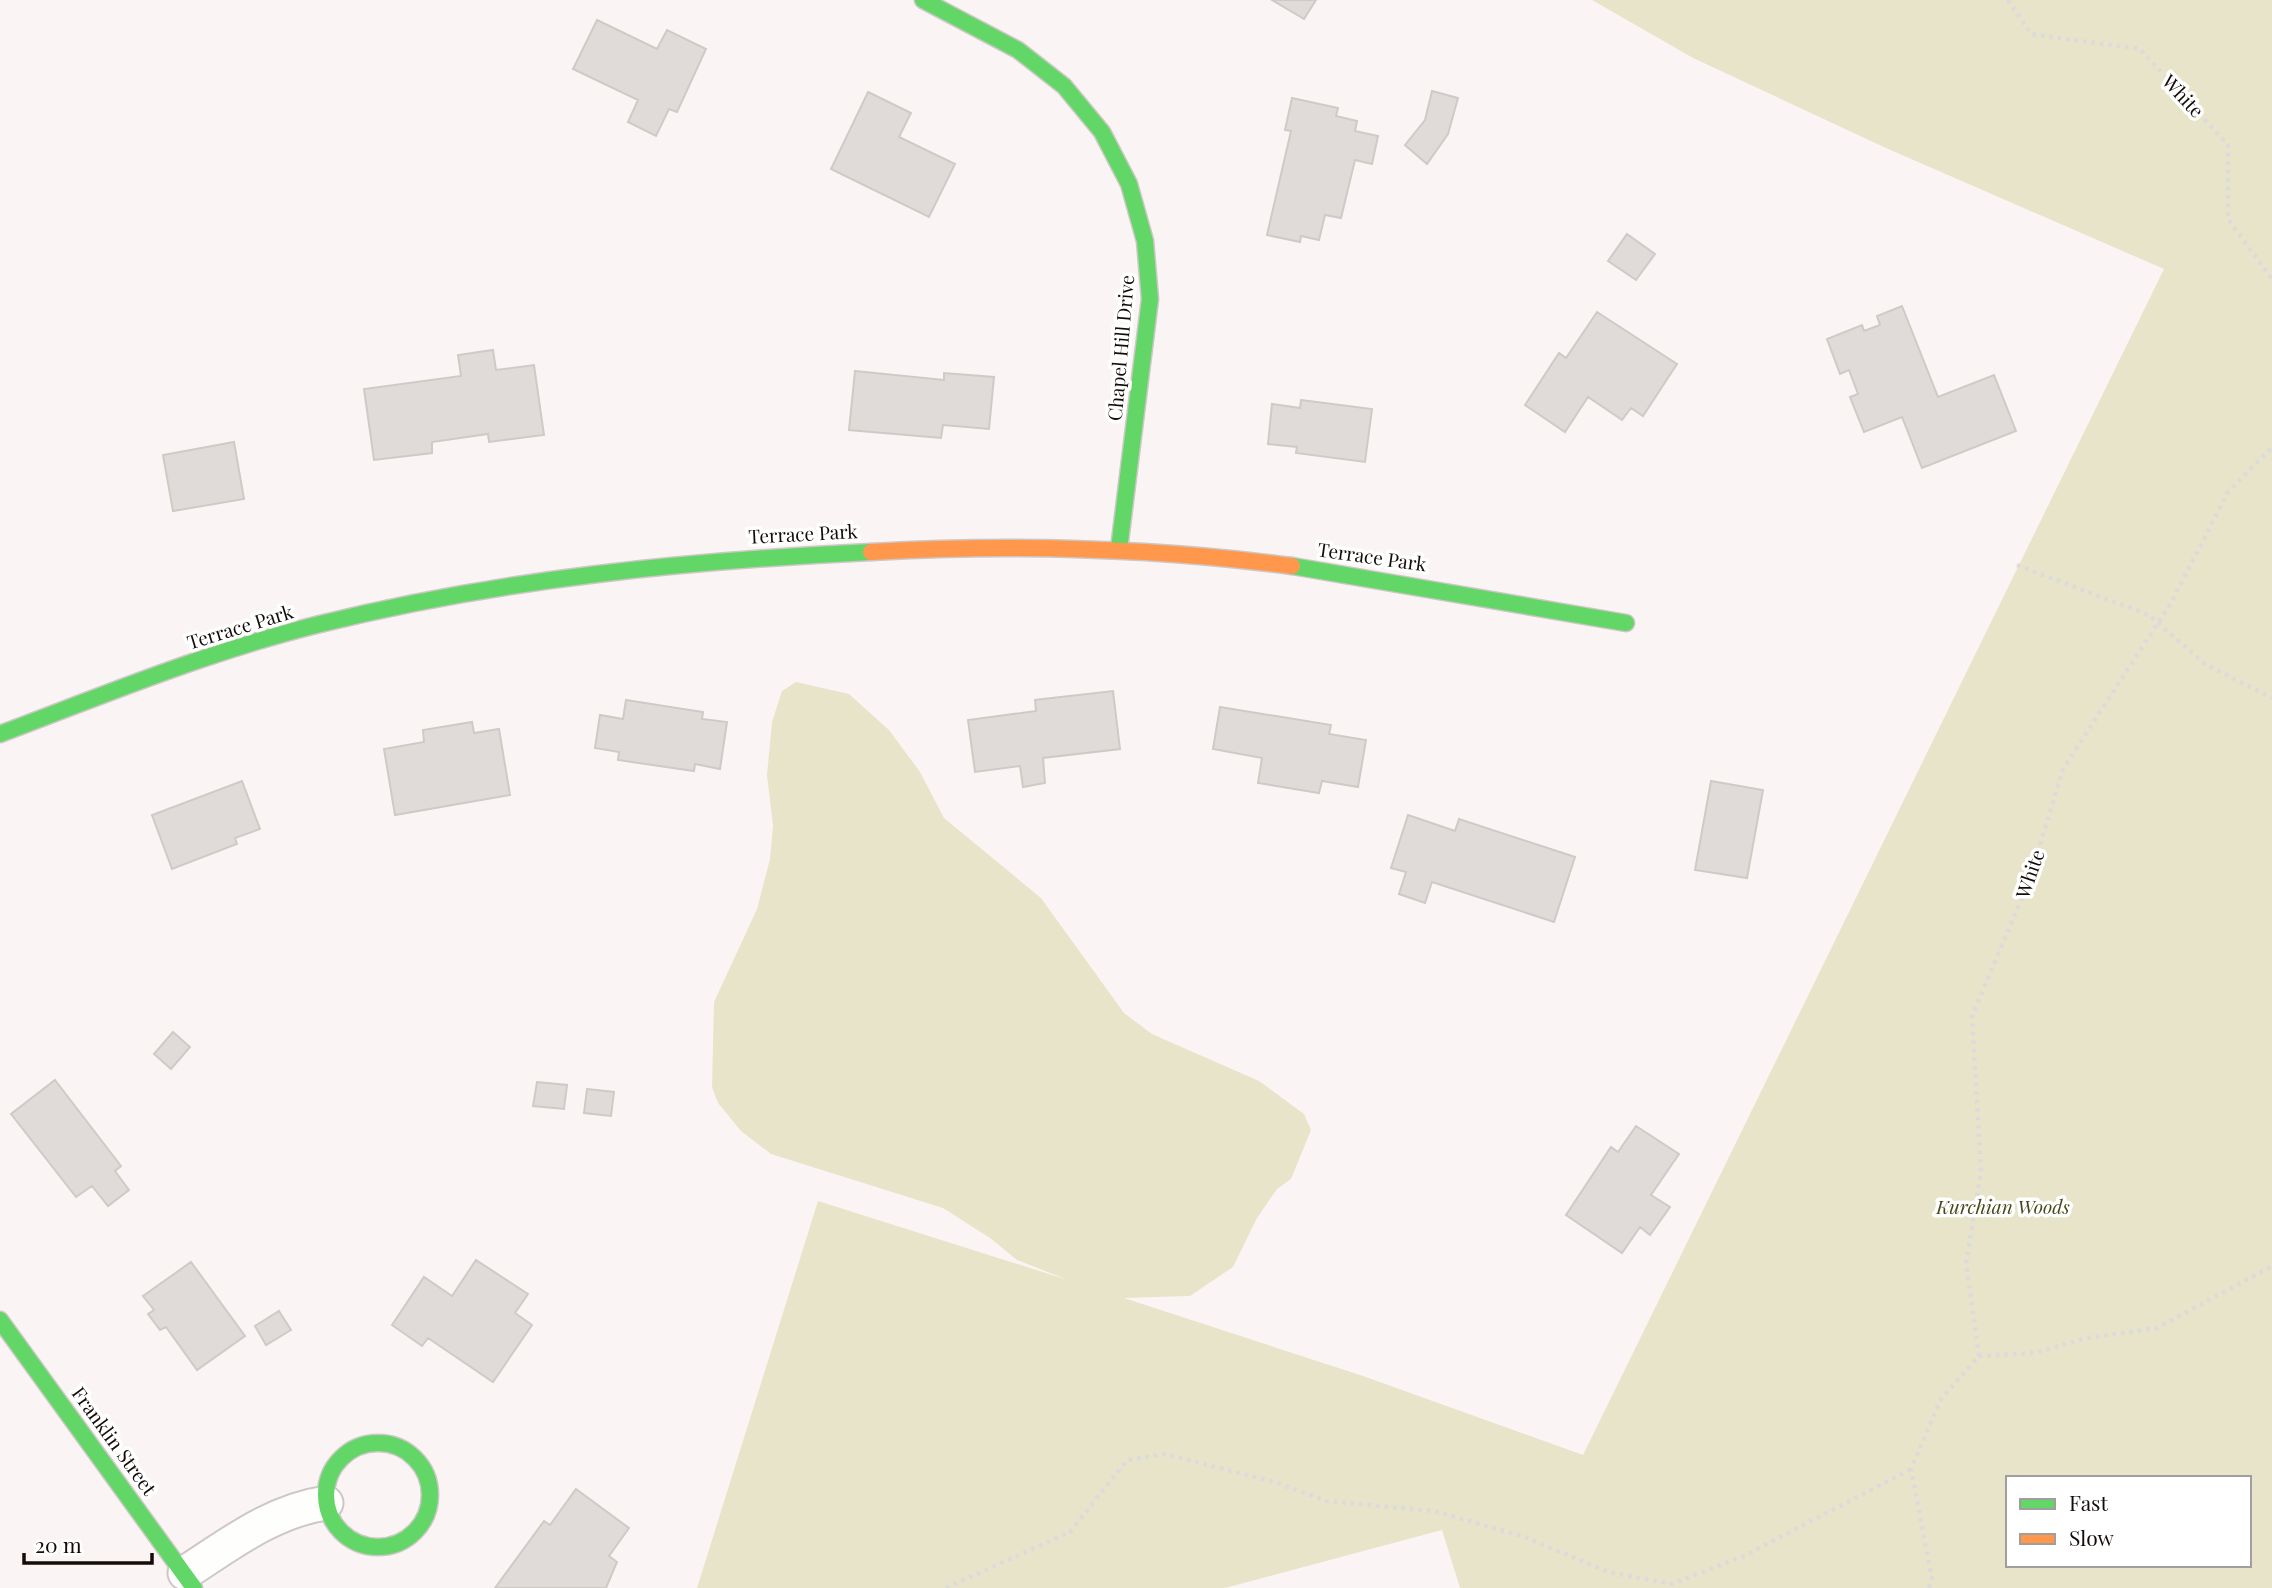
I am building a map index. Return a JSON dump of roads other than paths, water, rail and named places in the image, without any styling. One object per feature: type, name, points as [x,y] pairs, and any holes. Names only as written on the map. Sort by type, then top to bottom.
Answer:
[{"type":"street","name":"Chapel Hill Drive","points":[[923,0],[1018,50],[1057,80],[1102,132],[1129,184],[1145,241],[1150,299],[1119,549]]},
{"type":"street","name":"Terrace Park","points":[[0,734],[250,643],[359,614],[466,593],[671,563],[973,546],[1119,549],[1317,569],[1483,595],[1626,623]]},
{"type":"street","name":"Franklin Street","points":[[0,1320],[190,1581]]},
{"type":"street","points":[[369,1443],[390,1444],[408,1452],[422,1467],[429,1487],[429,1507],[420,1526],[405,1539],[386,1547],[365,1546],[347,1537],[333,1522],[326,1503],[327,1483],[335,1464],[350,1450],[369,1443]]},
{"type":"street","points":[[190,1581],[279,1515],[326,1503]]},
{"type":"park label","name":"Kurchian Woods","points":[[2003,1207]]}]
